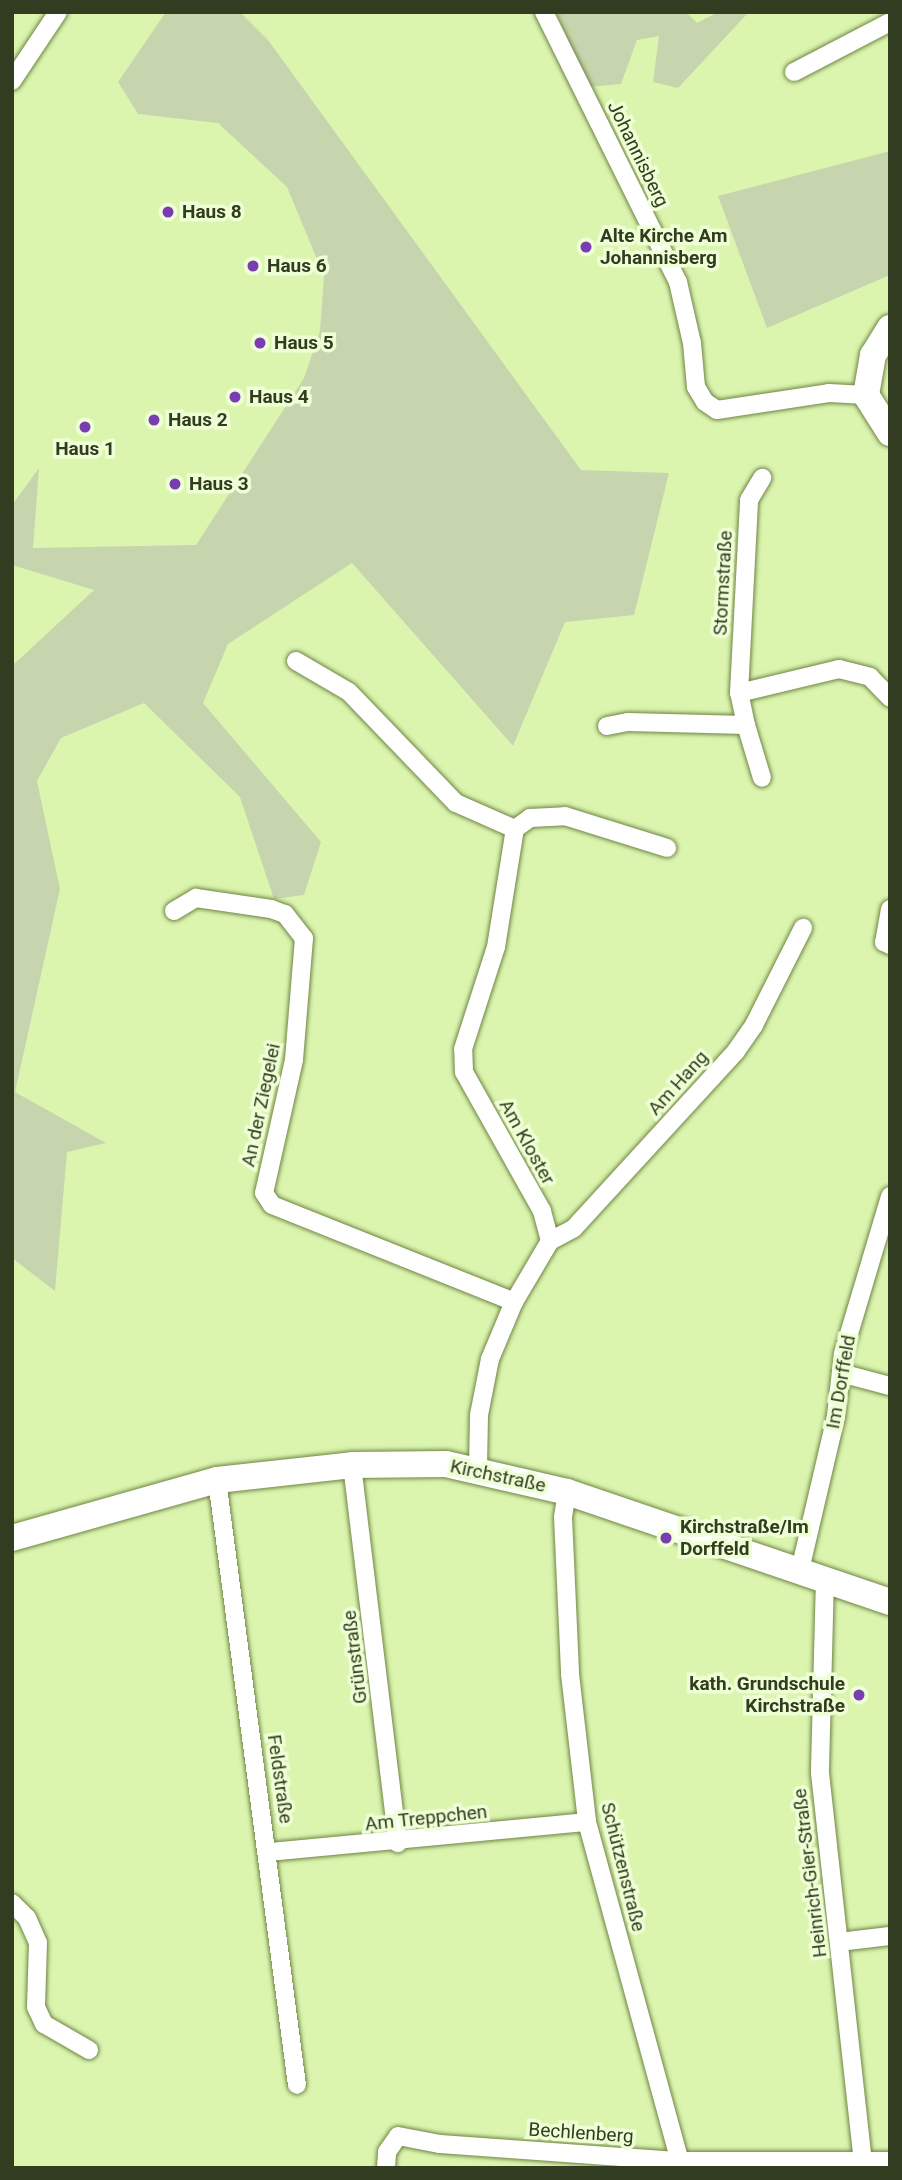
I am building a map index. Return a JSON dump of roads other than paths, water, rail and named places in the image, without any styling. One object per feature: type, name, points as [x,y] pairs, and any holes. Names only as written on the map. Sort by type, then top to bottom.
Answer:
[{"type":"street","points":[[12,81],[58,12]]},
{"type":"street","name":"Johannisberg","points":[[544,12],[678,282],[692,343],[696,387],[705,402],[717,410],[830,393],[866,395]]},
{"type":"street","points":[[794,72],[890,22]]},
{"type":"street","points":[[890,328],[873,355],[866,395],[890,433]]},
{"type":"street","name":"Stormstraße","points":[[762,478],[748,500],[739,693],[762,778]]},
{"type":"street","points":[[296,661],[349,692],[456,803],[515,829],[530,818],[565,816],[667,848]]},
{"type":"street","points":[[739,693],[839,670],[870,677],[890,698]]},
{"type":"street","points":[[607,726],[628,722],[746,725]]},
{"type":"street","name":"Am Kloster","points":[[515,829],[496,947],[463,1049],[464,1072],[542,1211],[550,1241]]},
{"type":"street","name":"An der Ziegelei","points":[[174,911],[196,898],[271,909],[291,919],[304,938],[294,1060],[264,1193],[272,1205],[514,1302]]},
{"type":"street","points":[[890,909],[884,942],[890,945]]},
{"type":"street","name":"Am Hang","points":[[550,1241],[574,1228],[736,1051],[760,1014],[803,928]]},
{"type":"street","name":"Im Dorffeld","points":[[813,1574],[841,1373],[890,1196]]},
{"type":"street","points":[[478,1468],[482,1387],[514,1302],[550,1241]]},
{"type":"street","points":[[841,1373],[890,1386]]},
{"type":"street","name":"Kirchstraße","points":[[12,1538],[217,1480],[352,1465],[409,1462],[478,1468],[567,1492],[890,1602]]},
{"type":"street","name":"Grünstraße","points":[[352,1465],[398,1843]]},
{"type":"street","name":"Feldstraße","points":[[217,1480],[269,1852],[297,2085]]},
{"type":"street","name":"Schützenstraße","points":[[567,1492],[563,1517],[570,1674],[587,1822],[680,2161]]},
{"type":"street","name":"Heinrich-Gier-Straße","points":[[813,1574],[820,1773],[863,2161]]},
{"type":"street","name":"Am Treppchen","points":[[269,1852],[398,1843],[587,1822]]},
{"type":"street","points":[[12,1903],[27,1918],[38,1943],[36,2007],[44,2024],[89,2050]]},
{"type":"street","points":[[839,1942],[890,1936]]},
{"type":"street","name":"Bechlenberg","points":[[386,2168],[387,2152],[398,2136],[440,2144],[680,2161],[798,2164],[890,2161]]},
{"type":"place","name":"Haus 8","points":[[168,212]]},
{"type":"place","name":"Alte Kirche Am Johannisberg","points":[[586,247]]},
{"type":"place","name":"Haus 6","points":[[253,266]]},
{"type":"place","name":"Haus 5","points":[[260,343]]},
{"type":"place","name":"Haus 4","points":[[235,397]]},
{"type":"place","name":"Haus 2","points":[[154,420]]},
{"type":"place","name":"Haus 1","points":[[85,427]]},
{"type":"place","name":"Haus 3","points":[[175,484]]},
{"type":"place","name":"Kirchstraße/Im Dorffeld","points":[[666,1538]]},
{"type":"place","name":"kath. Grundschule Kirchstraße","points":[[859,1695]]}]
